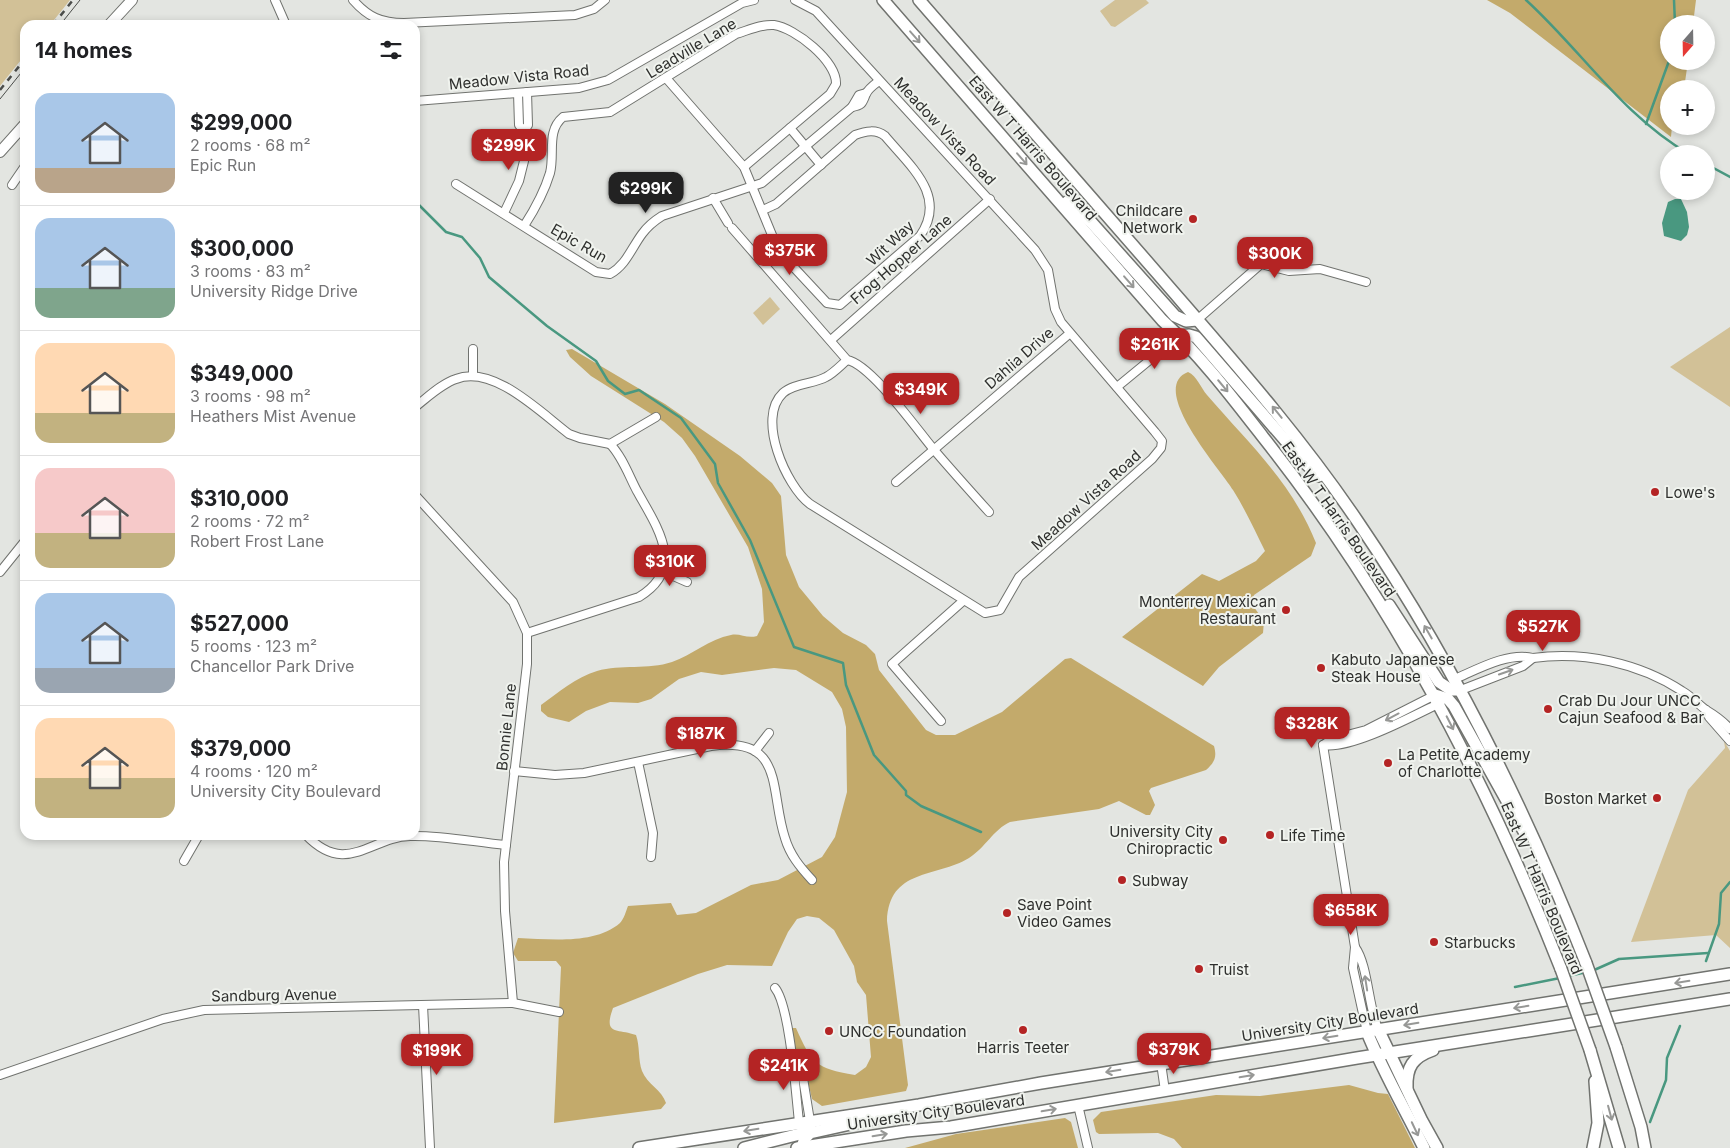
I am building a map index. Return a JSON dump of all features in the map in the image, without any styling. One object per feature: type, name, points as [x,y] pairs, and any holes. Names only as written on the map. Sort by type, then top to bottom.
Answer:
[{"type":"main road","name":"East W T Harris Boulevard","points":[[883,0],[1162,320],[1180,336],[1276,453],[1367,583],[1438,699],[1511,846],[1561,969],[1590,1050],[1619,1148]]},
{"type":"main road","name":"East W T Harris Boulevard","points":[[919,0],[1259,390],[1339,494],[1408,597],[1461,690],[1517,799],[1586,963],[1616,1047],[1641,1127],[1645,1148]]},
{"type":"main road","points":[[1043,183],[1091,222],[1175,316],[1186,321],[1197,320]]},
{"type":"main road","points":[[1180,336],[1189,334],[1196,337],[1304,462],[1339,494]]},
{"type":"main road","points":[[1367,583],[1380,595],[1400,621],[1439,682],[1451,690],[1461,690]]},
{"type":"main road","points":[[1438,699],[1448,699],[1454,706],[1512,813],[1542,858]]},
{"type":"main road","name":"University City Boulevard","points":[[806,1128],[897,1114],[919,1105],[1161,1064],[1730,974]]},
{"type":"main road","name":"University City Boulevard","points":[[800,1148],[951,1127],[1382,1054],[1730,999]]},
{"type":"main road","points":[[1372,1030],[1400,1099],[1424,1148]]},
{"type":"main road","points":[[1408,1092],[1408,1070],[1416,1058],[1456,1042]]},
{"type":"main road","points":[[1590,1050],[1598,1112],[1597,1136],[1593,1148]]},
{"type":"main road","points":[[1382,1054],[1408,1092],[1437,1148]]},
{"type":"main road","points":[[1641,1127],[1651,1148]]},
{"type":"main road","points":[[800,1148],[805,1138],[806,1128]]},
{"type":"main road","points":[[639,1148],[806,1128]]},
{"type":"main road","points":[[744,1148],[806,1128]]},
{"type":"main road","points":[[836,1148],[848,1140]]},
{"type":"street","points":[[114,20],[132,0]]},
{"type":"street","points":[[275,0],[284,20]]},
{"type":"street","points":[[353,0],[370,17],[378,20]]},
{"type":"street","points":[[420,22],[576,15],[594,9],[605,0]]},
{"type":"street","name":"Meadow Vista Road","points":[[420,101],[579,88],[608,80],[742,3],[754,0]]},
{"type":"street","name":"Meadow Vista Road","points":[[796,0],[816,11],[990,199],[1043,260],[1052,288],[1056,316],[1069,334],[1162,441],[1154,457],[1019,577],[1000,610],[985,614],[810,504],[796,491],[779,456],[772,432],[771,422],[776,405],[783,393],[826,377],[847,360]]},
{"type":"street","name":"Leadville Lane","points":[[524,226],[539,202],[551,170],[554,130],[560,119],[569,115],[610,112],[736,34],[758,26],[773,25],[787,28],[798,34],[831,66],[836,80],[830,94],[744,167]]},
{"type":"street","name":"Wit Way","points":[[666,78],[744,167],[764,210],[772,235],[786,259],[814,292],[832,305],[840,304],[849,298],[920,236],[926,228],[930,212],[926,185],[881,133],[867,131],[855,135],[776,204],[764,210]]},
{"type":"street","name":"Epic Run","points":[[456,184],[596,272],[610,274],[620,268],[642,234],[652,223],[662,216],[754,186],[778,170],[852,107],[861,105],[865,100],[866,93],[879,81]]},
{"type":"street","points":[[504,213],[524,161],[524,131],[528,124],[527,92]]},
{"type":"street","points":[[518,93],[519,125],[524,131]]},
{"type":"street","points":[[519,118],[528,118]]},
{"type":"street","points":[[790,128],[821,165]]},
{"type":"street","points":[[0,152],[20,130]]},
{"type":"street","points":[[12,185],[20,173]]},
{"type":"street","points":[[713,198],[730,226],[847,360],[860,366],[902,409],[934,450],[989,512]]},
{"type":"street","name":"Frog Hopper Lane","points":[[831,340],[990,199]]},
{"type":"street","points":[[1197,320],[1261,264],[1289,271],[1320,269],[1366,282]]},
{"type":"street","name":"Dahlia Drive","points":[[896,482],[1069,334]]},
{"type":"street","points":[[1117,387],[1180,336]]},
{"type":"street","points":[[472,375],[473,349]]},
{"type":"street","points":[[420,403],[448,382],[472,375],[487,377],[501,384],[570,434],[580,438],[610,444],[656,417]]},
{"type":"street","points":[[527,633],[639,597],[652,588],[662,571],[665,553],[662,538],[610,444]]},
{"type":"street","name":"Bonnie Lane","points":[[420,500],[513,602],[527,633],[527,664],[506,845],[504,894],[513,1003]]},
{"type":"street","points":[[0,572],[20,547]]},
{"type":"street","points":[[662,571],[687,582]]},
{"type":"street","points":[[942,720],[892,664],[963,601]]},
{"type":"street","points":[[1454,679],[1516,656],[1533,658],[1578,657],[1627,666],[1672,685],[1706,710],[1716,714],[1730,729]]},
{"type":"street","points":[[1461,690],[1523,666],[1533,658]]},
{"type":"street","points":[[1372,1030],[1353,968],[1355,947],[1323,745],[1332,739],[1366,730],[1438,699]]},
{"type":"street","points":[[1706,710],[1709,717],[1730,742]]},
{"type":"street","points":[[755,751],[769,733]]},
{"type":"street","points":[[514,771],[565,775],[726,744],[755,751],[768,765],[773,776],[783,830],[790,851],[812,880]]},
{"type":"street","points":[[638,762],[653,833],[651,858]]},
{"type":"street","points":[[420,837],[506,845]]},
{"type":"street","points":[[184,861],[196,840]]},
{"type":"street","points":[[313,840],[326,849],[342,854],[365,851],[389,840]]},
{"type":"street","points":[[1355,947],[1362,959],[1371,1012],[1372,1030]]},
{"type":"street","points":[[775,988],[781,999],[806,1128],[814,1147]]},
{"type":"street","name":"Sandburg Avenue","points":[[0,1075],[163,1019],[194,1012],[513,1003],[559,1012]]},
{"type":"street","points":[[423,1005],[430,1148]]},
{"type":"street","points":[[1161,1064],[1165,1091]]},
{"type":"street","points":[[1078,1105],[1088,1148]]},
{"type":"shaded area","points":[[0,0],[70,0],[54,20],[20,20],[20,61],[0,86]]},
{"type":"shaded area","points":[[1115,0],[1146,0],[1149,3],[1115,27],[1111,26],[1100,11]]},
{"type":"shaded area","points":[[1487,0],[1696,0],[1694,15],[1660,15],[1660,70],[1687,70],[1685,80],[1660,80],[1660,129],[1510,13]]},
{"type":"shaded area","points":[[636,184],[652,194],[643,207],[628,198]]},
{"type":"shaded area","points":[[1681,200],[1687,212],[1689,227],[1687,235],[1681,241],[1664,236],[1662,223],[1668,202]]},
{"type":"shaded area","points":[[770,297],[780,309],[763,325],[753,313]]},
{"type":"shaded area","points":[[1730,327],[1730,407],[1670,367]]},
{"type":"shaded area","points":[[572,349],[665,404],[740,456],[772,483],[781,496],[786,555],[799,587],[823,616],[843,633],[866,645],[875,654],[879,670],[926,730],[936,735],[955,735],[1002,712],[1065,659],[1071,658],[1214,746],[1214,759],[1206,770],[1151,788],[1149,791],[1155,805],[1150,815],[1146,815],[1119,801],[1099,809],[1010,822],[999,829],[969,858],[916,877],[905,883],[896,892],[890,904],[887,921],[908,1085],[906,1091],[822,1106],[812,1099],[805,1068],[794,1047],[791,1028],[796,1028],[811,1057],[823,1067],[831,1070],[855,1075],[866,1067],[871,1057],[866,995],[857,982],[854,966],[834,930],[819,918],[807,916],[797,919],[788,932],[772,966],[727,965],[698,974],[613,1008],[610,1017],[611,1027],[618,1031],[636,1035],[644,1076],[661,1094],[666,1103],[661,1109],[554,1123],[561,967],[556,961],[518,961],[513,953],[518,938],[585,938],[610,930],[620,923],[628,906],[671,903],[677,915],[696,913],[751,885],[778,880],[822,857],[835,837],[847,792],[846,727],[842,709],[832,692],[796,670],[774,668],[722,675],[701,672],[679,679],[651,699],[638,703],[610,702],[586,711],[569,722],[548,717],[541,711],[541,705],[567,686],[589,674],[606,669],[654,666],[672,662],[723,637],[734,635],[757,636],[764,622],[762,589],[748,547],[695,456],[682,438],[664,422],[591,376],[570,357],[566,350]]},
{"type":"shaded area","points":[[1188,372],[1194,376],[1207,395],[1254,447],[1282,482],[1306,521],[1316,543],[1311,556],[1254,595],[1251,603],[1264,621],[1263,633],[1219,667],[1203,686],[1122,637],[1202,574],[1219,581],[1256,561],[1265,551],[1237,497],[1203,448],[1181,411],[1176,394],[1178,381]]},
{"type":"shaded area","points":[[1724,741],[1730,751],[1730,948],[1716,935],[1631,942],[1688,790],[1725,748]]},
{"type":"shaded area","points":[[1349,1085],[1388,1094],[1415,1148],[1182,1148],[1174,1139],[1158,1133],[1099,1134],[1096,1132],[1093,1120],[1101,1112],[1216,1095],[1260,1096]]},
{"type":"shaded area","points":[[1065,1118],[1071,1122],[1078,1148],[905,1148],[956,1134]]},
{"type":"waterway","points":[[1526,0],[1623,102],[1643,121],[1675,145]]},
{"type":"waterway","points":[[1674,0],[1675,15]]},
{"type":"waterway","points":[[1646,124],[1666,70]]},
{"type":"waterway","points":[[1715,169],[1730,177]]},
{"type":"waterway","points":[[420,206],[446,232],[462,237],[480,258],[489,277],[547,326],[596,361],[608,381],[625,394],[639,390],[681,418],[715,464],[718,483],[750,540],[794,647],[843,663],[846,685],[874,755],[906,791],[906,795],[921,806],[981,832]]},
{"type":"waterway","points":[[1706,961],[1719,924],[1721,893],[1730,882]]},
{"type":"waterway","points":[[1592,971],[1619,959],[1708,953]]},
{"type":"waterway","points":[[1568,976],[1587,972]]},
{"type":"waterway","points":[[1515,987],[1560,978]]},
{"type":"waterway","points":[[1650,1122],[1666,1080],[1667,1058],[1680,1026]]},
{"type":"tram line","points":[[64,20],[80,0]]},
{"type":"tram line","points":[[0,99],[20,74]]},
{"type":"railway","points":[[57,20],[73,0]]},
{"type":"railway","points":[[0,90],[20,65]]},
{"type":"place","name":"Childcare Network","points":[[1193,219]]},
{"type":"place","name":"Lowe's","points":[[1655,492]]},
{"type":"place","name":"Monterrey Mexican Restaurant","points":[[1286,610]]},
{"type":"place","name":"Kabuto Japanese Steak House","points":[[1321,668]]},
{"type":"place","name":"Crab Du Jour UNCC Cajun Seafood & Bar","points":[[1548,709]]},
{"type":"place","name":"La Petite Academy of Charlotte","points":[[1388,763]]},
{"type":"place","name":"Boston Market","points":[[1657,798]]},
{"type":"place","name":"Life Time","points":[[1270,835]]},
{"type":"place","name":"University City Chiropractic","points":[[1223,840]]},
{"type":"place","name":"Subway","points":[[1122,880]]},
{"type":"place","name":"Save Point Video Games","points":[[1007,913]]},
{"type":"place","name":"Starbucks","points":[[1434,942]]},
{"type":"place","name":"Truist","points":[[1199,969]]},
{"type":"place","name":"Harris Teeter","points":[[1023,1030]]},
{"type":"place","name":"UNCC Foundation","points":[[829,1031]]}]
